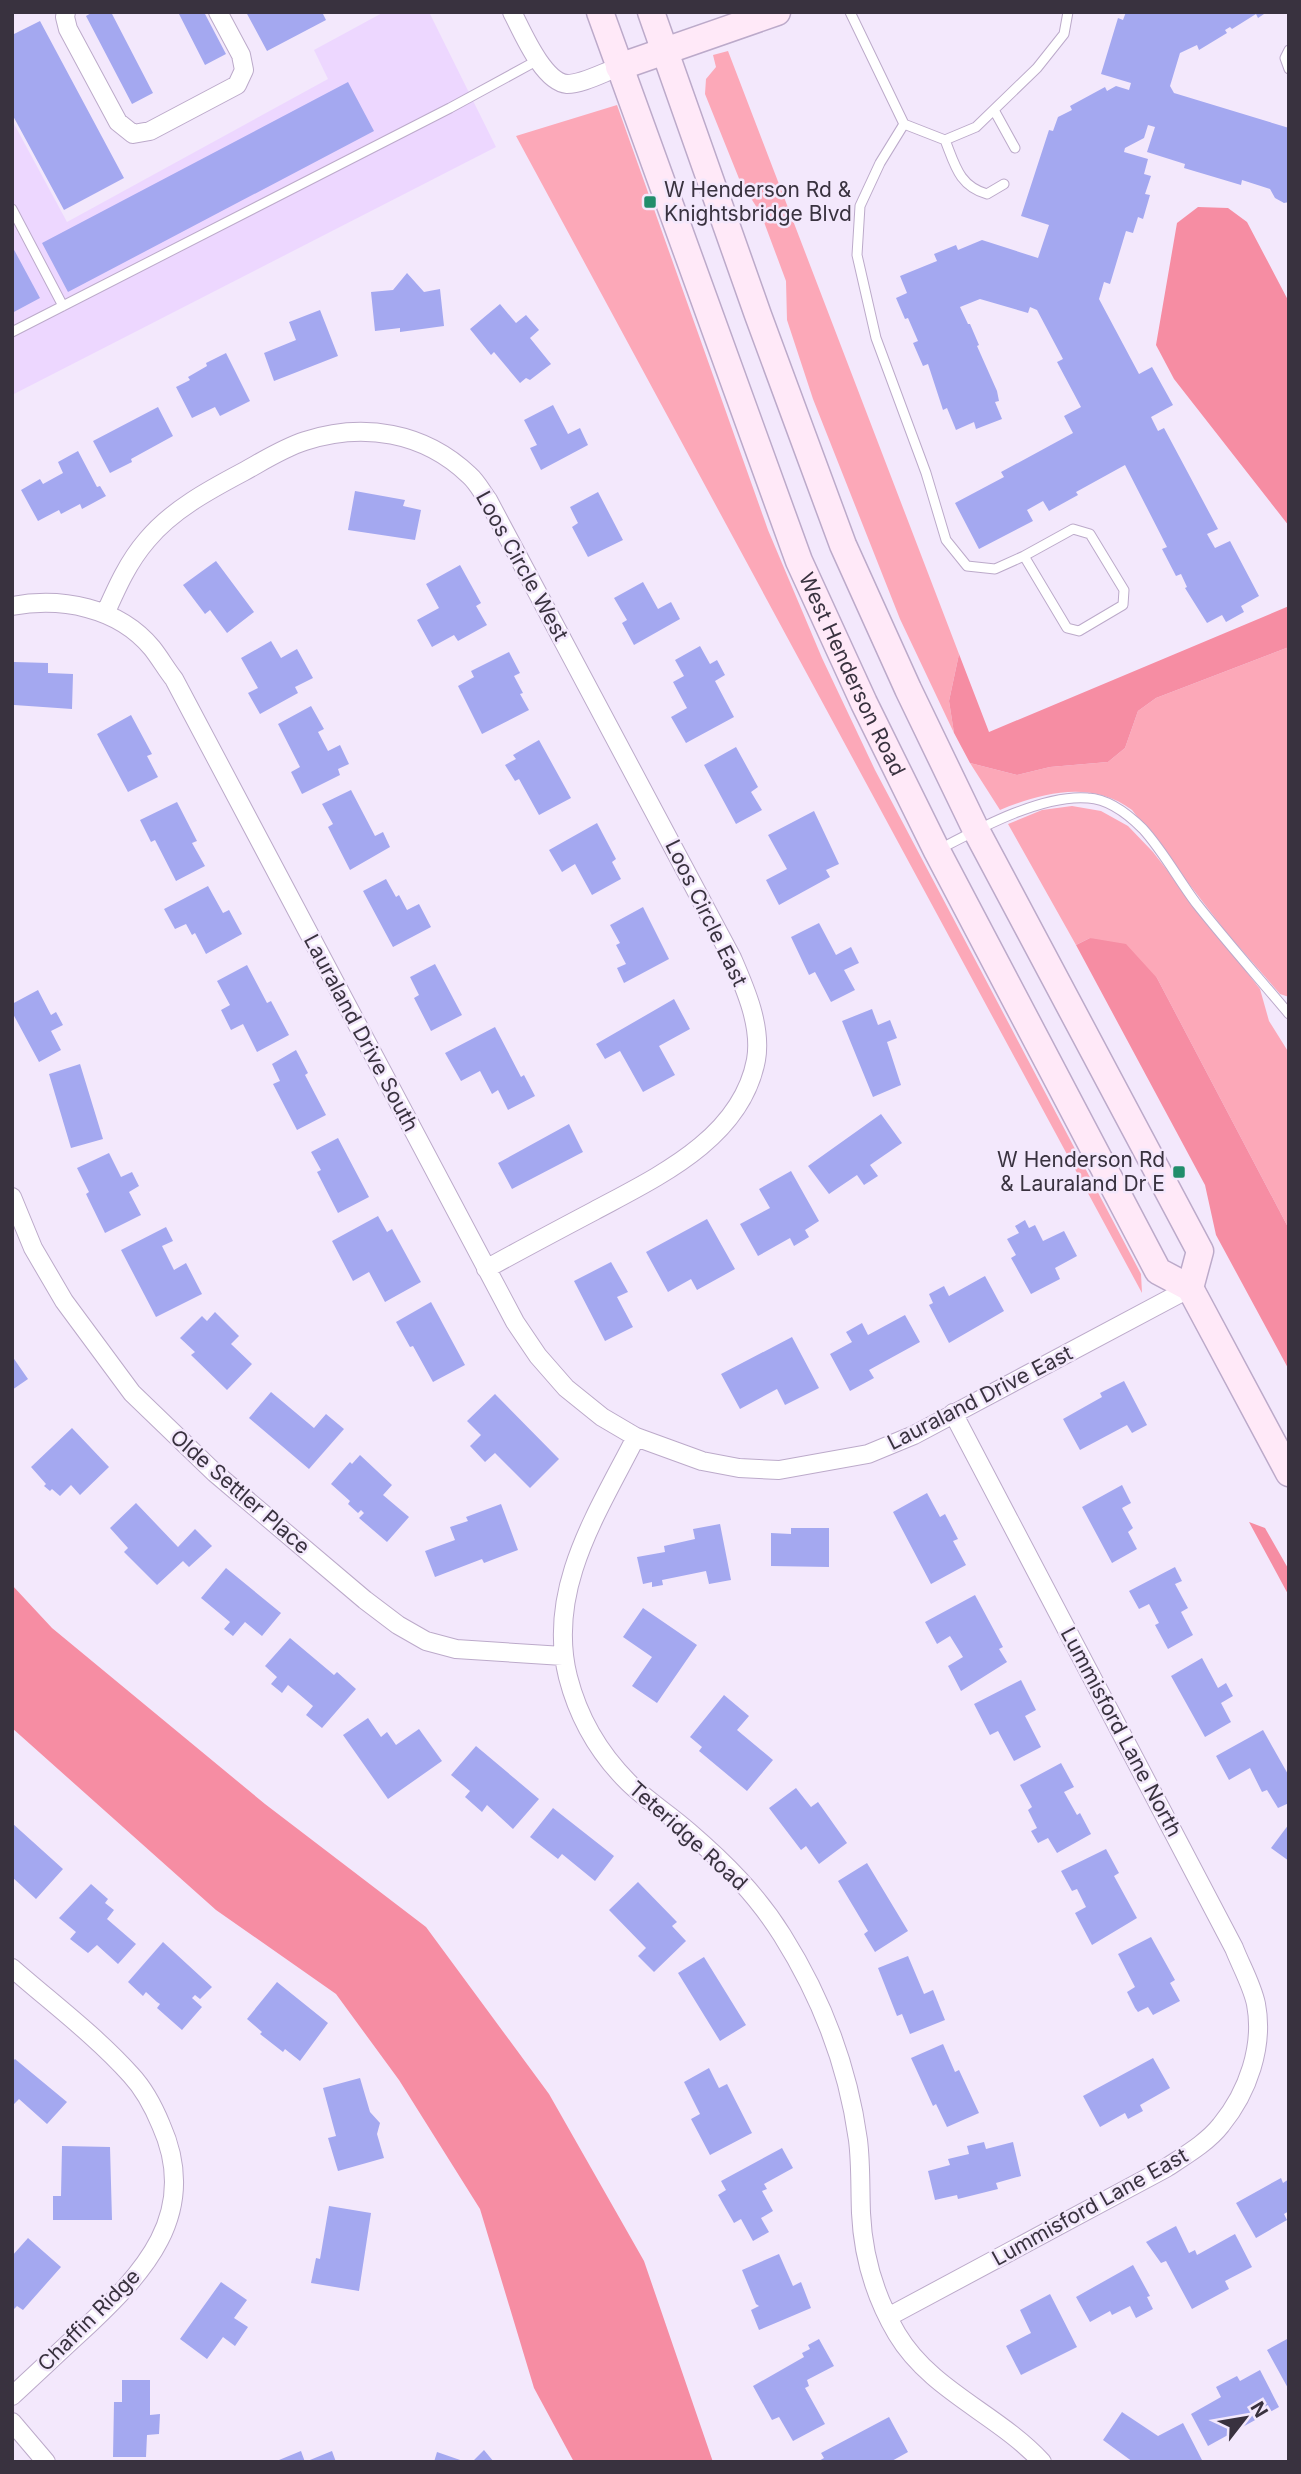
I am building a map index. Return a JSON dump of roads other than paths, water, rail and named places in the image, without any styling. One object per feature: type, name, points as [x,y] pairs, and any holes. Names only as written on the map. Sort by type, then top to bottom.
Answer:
[{"type":"main road","name":"West Henderson Road","points":[[600,12],[799,561],[864,703],[937,851],[1158,1271],[1190,1288],[1200,1251],[976,830],[843,545],[651,12]]},
{"type":"main road","points":[[619,67],[760,15]]},
{"type":"main road","points":[[1190,1288],[1289,1473]]},
{"type":"street","points":[[66,12],[68,29],[112,111],[118,122],[132,134],[149,131],[237,85],[244,70],[241,55],[218,12]]},
{"type":"street","points":[[512,12],[551,78],[565,84],[579,82],[619,67]]},
{"type":"street","name":"Loos Circle West","points":[[105,614],[122,575],[148,538],[182,508],[231,478],[304,441],[349,431],[384,433],[416,439],[470,475],[488,500],[587,685]]},
{"type":"street","name":"Lauraland Drive South","points":[[12,606],[34,602],[70,604],[105,614],[129,627],[150,646],[174,679],[515,1322],[538,1356],[566,1388],[602,1417],[636,1437]]},
{"type":"street","name":"Loos Circle East","points":[[486,1269],[646,1183],[686,1158],[716,1133],[734,1110],[749,1085],[756,1058],[755,1027],[745,987],[732,958],[587,685]]},
{"type":"street","name":"Olde Settler Place","points":[[12,1197],[33,1248],[64,1301],[132,1393],[215,1473],[365,1600],[398,1625],[426,1641],[456,1649],[563,1656]]},
{"type":"street","name":"Lauraland Drive East","points":[[636,1437],[702,1461],[739,1468],[779,1470],[868,1454],[914,1435],[1190,1288]]},
{"type":"street","name":"Lummisford Lane North","points":[[953,1413],[1234,1948],[1256,2003],[1258,2030],[1255,2060]]},
{"type":"street","name":"Teteridge Road","points":[[636,1437],[582,1543],[564,1604],[563,1656],[576,1704],[606,1758],[629,1783],[686,1829],[741,1880],[783,1936],[811,1987],[839,2053],[849,2095],[858,2140],[864,2249],[870,2278],[888,2318],[912,2355],[926,2370],[944,2386],[990,2417],[1042,2462]]},
{"type":"street","name":"Chaffin Ridge","points":[[12,1969],[101,2045],[133,2077],[155,2110],[167,2137],[173,2164],[174,2186],[170,2215],[155,2250],[126,2289],[12,2396]]},
{"type":"street","name":"Lummisford Lane East","points":[[888,2318],[1166,2168],[1196,2148],[1228,2116],[1242,2094],[1255,2060]]},
{"type":"street","points":[[12,2422],[46,2462]]},
{"type":"lane","points":[[850,12],[904,124],[945,140],[976,127],[1037,68],[1064,34],[1068,12]]},
{"type":"lane","points":[[1289,50],[1285,58],[1289,69]]},
{"type":"lane","points":[[12,332],[538,60]]},
{"type":"lane","points":[[994,110],[1015,148]]},
{"type":"lane","points":[[904,124],[880,163],[860,206],[857,255],[876,338],[926,473],[946,540],[967,566],[995,569],[1073,529],[1090,534],[1124,590],[1123,605],[1079,631],[1067,628],[1024,556]]},
{"type":"lane","points":[[945,140],[957,172],[972,190],[987,194],[1004,184]]},
{"type":"lane","points":[[12,209],[63,306]]},
{"type":"lane","points":[[937,851],[976,830],[1050,802],[1088,798],[1106,803],[1122,811],[1144,830],[1195,902],[1289,1014]]},
{"type":"place","name":"W Henderson Rd & Knightsbridge Blvd","points":[[650,202]]},
{"type":"place","name":"W Henderson Rd & Lauraland Dr E","points":[[1179,1172]]}]
